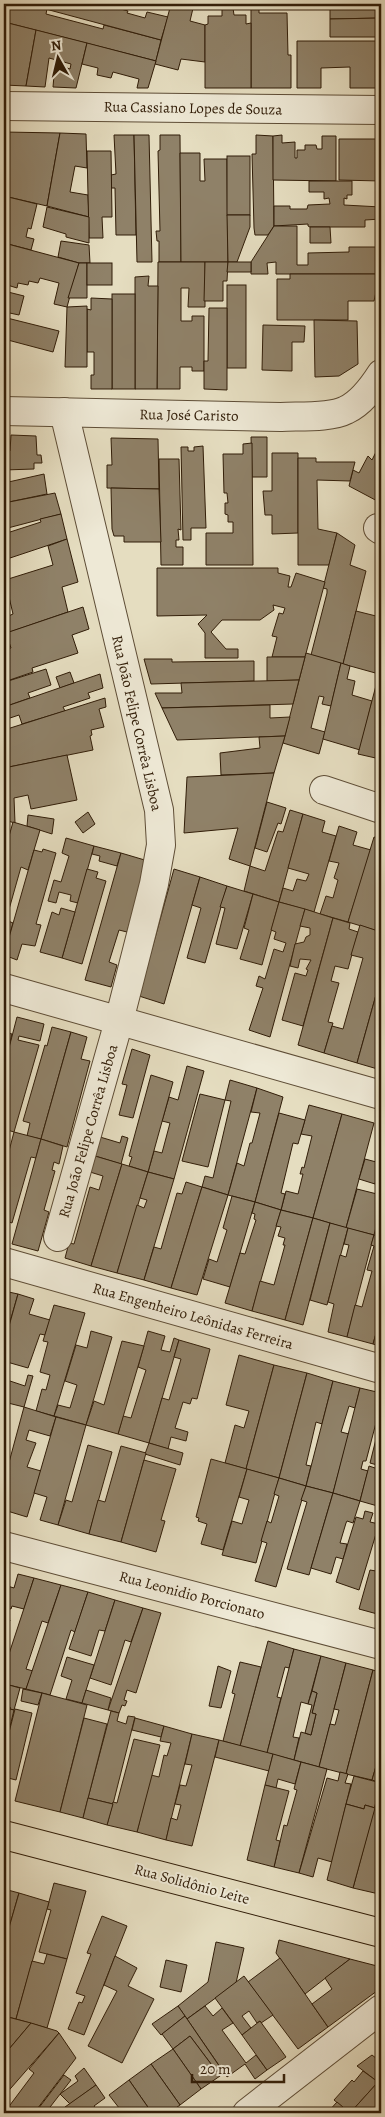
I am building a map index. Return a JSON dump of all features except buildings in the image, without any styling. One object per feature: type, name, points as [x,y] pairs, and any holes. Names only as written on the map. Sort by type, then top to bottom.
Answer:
[{"type":"main road","name":"Rua Solidônio Leite","points":[[4,1835],[381,1933]]},
{"type":"street","name":"Rua Cassiano Lopes de Souza","points":[[4,106],[381,110]]},
{"type":"street","name":"Rua José Caristo","points":[[4,411],[281,417],[324,415],[346,411],[374,384]]},
{"type":"street","name":"Rua João Felipe Corrêa Lisboa","points":[[58,1237],[119,1021],[154,884],[160,845],[159,810],[64,412]]},
{"type":"street","points":[[324,790],[381,809]]},
{"type":"street","points":[[4,988],[381,1095]]},
{"type":"street","name":"Rua Engenheiro Leônidas Ferreira","points":[[4,1262],[381,1369]]},
{"type":"street","name":"Rua Leonidio Porcionato","points":[[4,1546],[381,1645]]},
{"type":"street","points":[[255,2111],[381,2009]]}]
